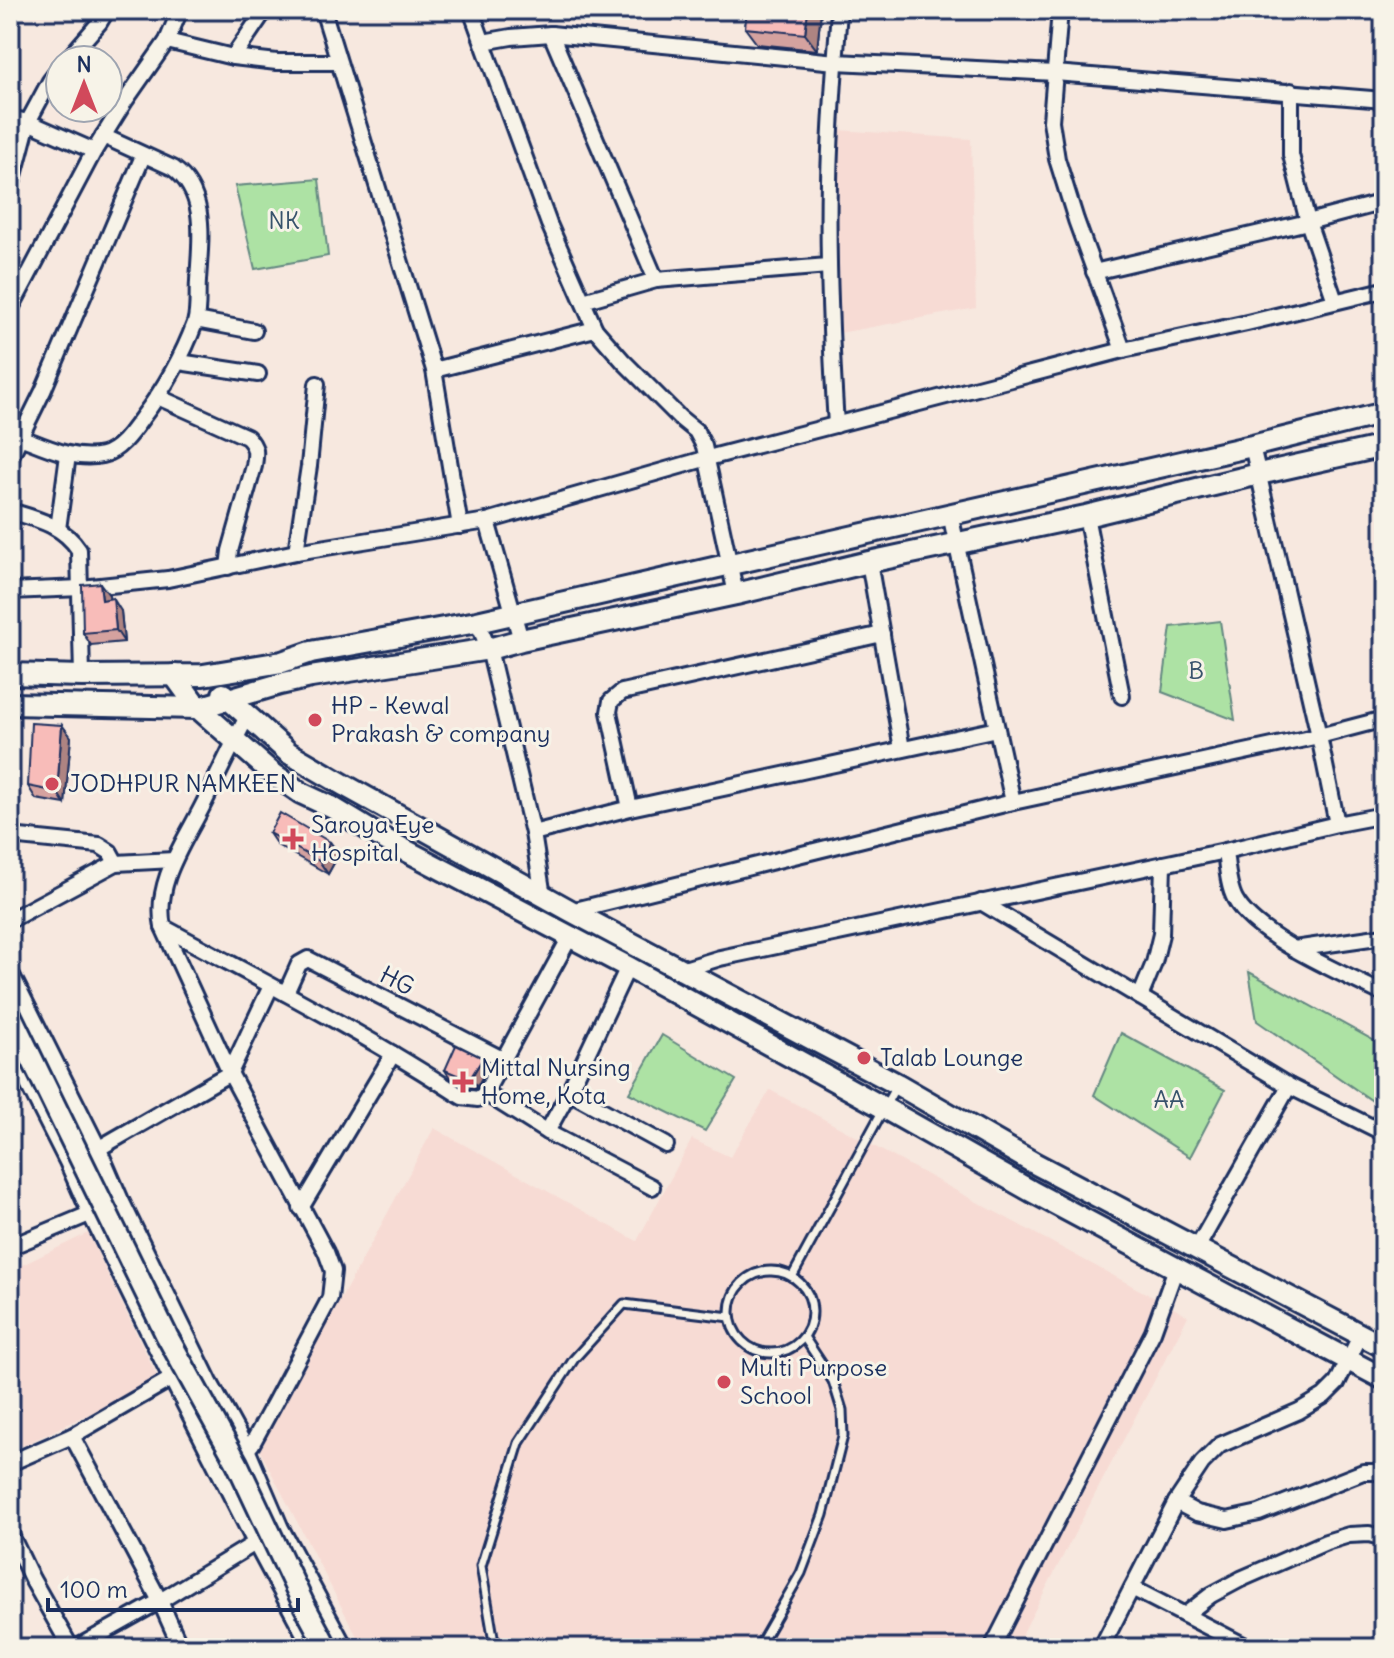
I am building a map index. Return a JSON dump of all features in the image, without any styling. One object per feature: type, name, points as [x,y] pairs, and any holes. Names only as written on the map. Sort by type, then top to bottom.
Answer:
[{"type":"street","points":[[81,44],[107,10]]},
{"type":"street","points":[[233,57],[265,10]]},
{"type":"street","points":[[323,10],[434,370],[460,526]]},
{"type":"street","points":[[471,10],[549,224],[595,329],[623,361],[696,431],[704,446],[736,594]]},
{"type":"street","points":[[836,425],[828,266],[829,177],[839,10]]},
{"type":"street","points":[[1060,10],[1051,121],[1057,159],[1123,350]]},
{"type":"street","points":[[10,310],[94,151],[167,41],[178,11]]},
{"type":"street","points":[[483,42],[551,34],[836,62],[1055,73],[1384,100]]},
{"type":"street","points":[[551,34],[656,280]]},
{"type":"street","points":[[167,41],[233,57],[277,62],[338,62]]},
{"type":"street","points":[[10,191],[28,122],[44,91]]},
{"type":"street","points":[[1291,91],[1291,155],[1308,222],[1335,301]]},
{"type":"street","points":[[10,118],[28,122],[94,151]]},
{"type":"street","points":[[20,437],[68,455],[101,455],[114,450],[158,397],[179,362],[196,320],[201,228],[192,187],[173,168],[103,136]]},
{"type":"street","points":[[10,458],[43,391],[143,156]]},
{"type":"street","points":[[1094,272],[1384,202]]},
{"type":"street","points":[[583,301],[656,280],[828,266]]},
{"type":"street","points":[[10,591],[168,579],[296,552],[487,521],[708,458],[1123,350],[1384,290]]},
{"type":"street","points":[[196,320],[254,331]]},
{"type":"street","points":[[434,370],[595,329]]},
{"type":"street","points":[[179,362],[258,374]]},
{"type":"street","points":[[296,552],[317,384]]},
{"type":"street","points":[[158,397],[247,437],[254,444],[254,466],[228,567]]},
{"type":"street","points":[[10,674],[203,675],[282,662],[311,652],[477,622],[1252,446],[1384,413]]},
{"type":"street","points":[[1252,446],[1337,824]]},
{"type":"street","points":[[10,704],[198,708],[311,677],[489,649],[1384,446]]},
{"type":"street","points":[[58,529],[68,455]]},
{"type":"street","points":[[10,511],[58,529],[71,538],[79,550],[82,676]]},
{"type":"street","points":[[950,514],[1013,802]]},
{"type":"street","points":[[1086,516],[1122,696]]},
{"type":"street","points":[[487,521],[521,640]]},
{"type":"street","points":[[869,562],[902,749]]},
{"type":"street","points":[[477,622],[489,649],[533,833],[543,896]]},
{"type":"street","points":[[630,808],[609,712],[611,701],[622,692],[882,634]]},
{"type":"street","points":[[174,675],[198,708],[272,773],[301,793],[628,967],[1031,1191],[1384,1379]]},
{"type":"street","points":[[203,675],[289,753],[543,896],[897,1084],[1034,1163],[1384,1347]]},
{"type":"street","points":[[245,1452],[330,1298],[333,1271],[326,1252],[230,1073],[163,927],[160,913],[162,895],[174,860],[248,715]]},
{"type":"street","points":[[571,911],[1013,802],[1384,719]]},
{"type":"street","points":[[533,833],[630,808],[997,729]]},
{"type":"street","points":[[681,970],[720,958],[1384,815]]},
{"type":"street","points":[[10,836],[99,845],[110,852],[116,863]]},
{"type":"street","points":[[1225,851],[1234,897],[1246,915],[1294,949],[1384,994]]},
{"type":"street","points":[[10,920],[116,863],[174,860]]},
{"type":"street","points":[[1140,997],[1154,963],[1161,934],[1163,864]]},
{"type":"street","points":[[981,902],[1289,1086],[1384,1133]]},
{"type":"street","points":[[163,927],[286,993],[462,1097],[478,1099],[485,1093],[504,1060],[570,937]]},
{"type":"street","points":[[1294,949],[1384,936]]},
{"type":"street","name":"HG","points":[[286,993],[299,964],[308,959],[504,1060]]},
{"type":"street","points":[[547,1132],[628,967]]},
{"type":"street","points":[[10,978],[14,1007],[160,1323],[237,1463],[327,1648]]},
{"type":"street","points":[[70,1161],[96,1150],[230,1073],[271,986]]},
{"type":"street","points":[[14,1007],[96,1150],[207,1383],[245,1452],[278,1529],[342,1648]]},
{"type":"street","points":[[10,1042],[174,1377],[315,1648]]},
{"type":"street","points":[[301,1208],[393,1054]]},
{"type":"street","points":[[1197,1248],[1289,1086]]},
{"type":"street","points":[[569,1092],[666,1145]]},
{"type":"street","points":[[485,1093],[547,1132],[652,1187]]},
{"type":"street","points":[[10,1247],[118,1201]]},
{"type":"street","points":[[992,1648],[1153,1332],[1176,1268]]},
{"type":"street","points":[[1101,1648],[1176,1502],[1202,1463],[1220,1445],[1299,1411],[1324,1396],[1337,1383],[1361,1334]]},
{"type":"street","points":[[10,1463],[72,1436],[174,1377]]},
{"type":"street","points":[[72,1436],[160,1601],[181,1648]]},
{"type":"street","points":[[1176,1502],[1197,1513],[1227,1520],[1259,1513],[1363,1472],[1384,1472]]},
{"type":"street","points":[[10,1533],[32,1579],[73,1648],[160,1601],[278,1529]]},
{"type":"street","points":[[1185,1615],[1211,1595],[1241,1579],[1326,1542],[1349,1535],[1369,1534],[1384,1538]]},
{"type":"street","points":[[1132,1588],[1249,1648]]},
{"type":"lane","points":[[792,1277],[897,1084]]},
{"type":"lane","points":[[765,1271],[782,1272],[792,1277],[807,1291],[812,1306],[811,1322],[804,1337],[792,1348],[776,1353],[760,1352],[746,1345],[735,1332],[730,1317],[731,1301],[738,1287],[750,1276],[765,1271]]},
{"type":"lane","points":[[495,1648],[481,1566],[519,1443],[574,1359],[624,1304],[730,1317]]},
{"type":"lane","points":[[758,1648],[801,1573],[823,1515],[843,1436],[842,1410],[833,1381],[804,1337]]},
{"type":"shaded area","points":[[838,130],[971,139],[976,308],[834,334]]},
{"type":"shaded area","name":"Multi Purpose School","points":[[770,1090],[1188,1316],[1015,1648],[363,1648],[259,1449],[434,1128],[637,1241],[692,1139],[730,1157]]},
{"type":"shaded area","points":[[88,1233],[159,1380],[10,1452],[10,1271]]},
{"type":"green space","name":"NK","points":[[319,179],[328,256],[255,269],[235,186]]},
{"type":"green space","name":"B","points":[[1220,621],[1235,720],[1162,692],[1171,627]]},
{"type":"green space","points":[[1249,972],[1384,1046],[1384,1109],[1257,1021]]},
{"type":"green space","name":"AA","points":[[1121,1033],[1225,1090],[1190,1157],[1094,1095]]},
{"type":"green space","points":[[662,1035],[736,1080],[705,1131],[629,1093]]},
{"type":"building","points":[[747,10],[808,10],[805,34],[745,28]]},
{"type":"building","points":[[100,583],[102,600],[113,598],[116,630],[83,633],[82,585]]},
{"type":"building","points":[[31,723],[62,725],[57,792],[28,786]]},
{"type":"building","points":[[280,813],[330,842],[319,861],[269,833]]},
{"type":"building","points":[[456,1045],[483,1058],[469,1080],[445,1070]]},
{"type":"place","name":"HP - Kewal Prakash & company","points":[[315,720]]},
{"type":"place","name":"JODHPUR NAMKEEN","points":[[52,784]]},
{"type":"place","name":"Saroya Eye Hospital","points":[[293,839]]},
{"type":"place","name":"Talab Lounge","points":[[864,1058]]},
{"type":"place","name":"Mittal Nursing Home, Kota","points":[[463,1082]]},
{"type":"place","name":"Multi Purpose School","points":[[724,1382]]}]
